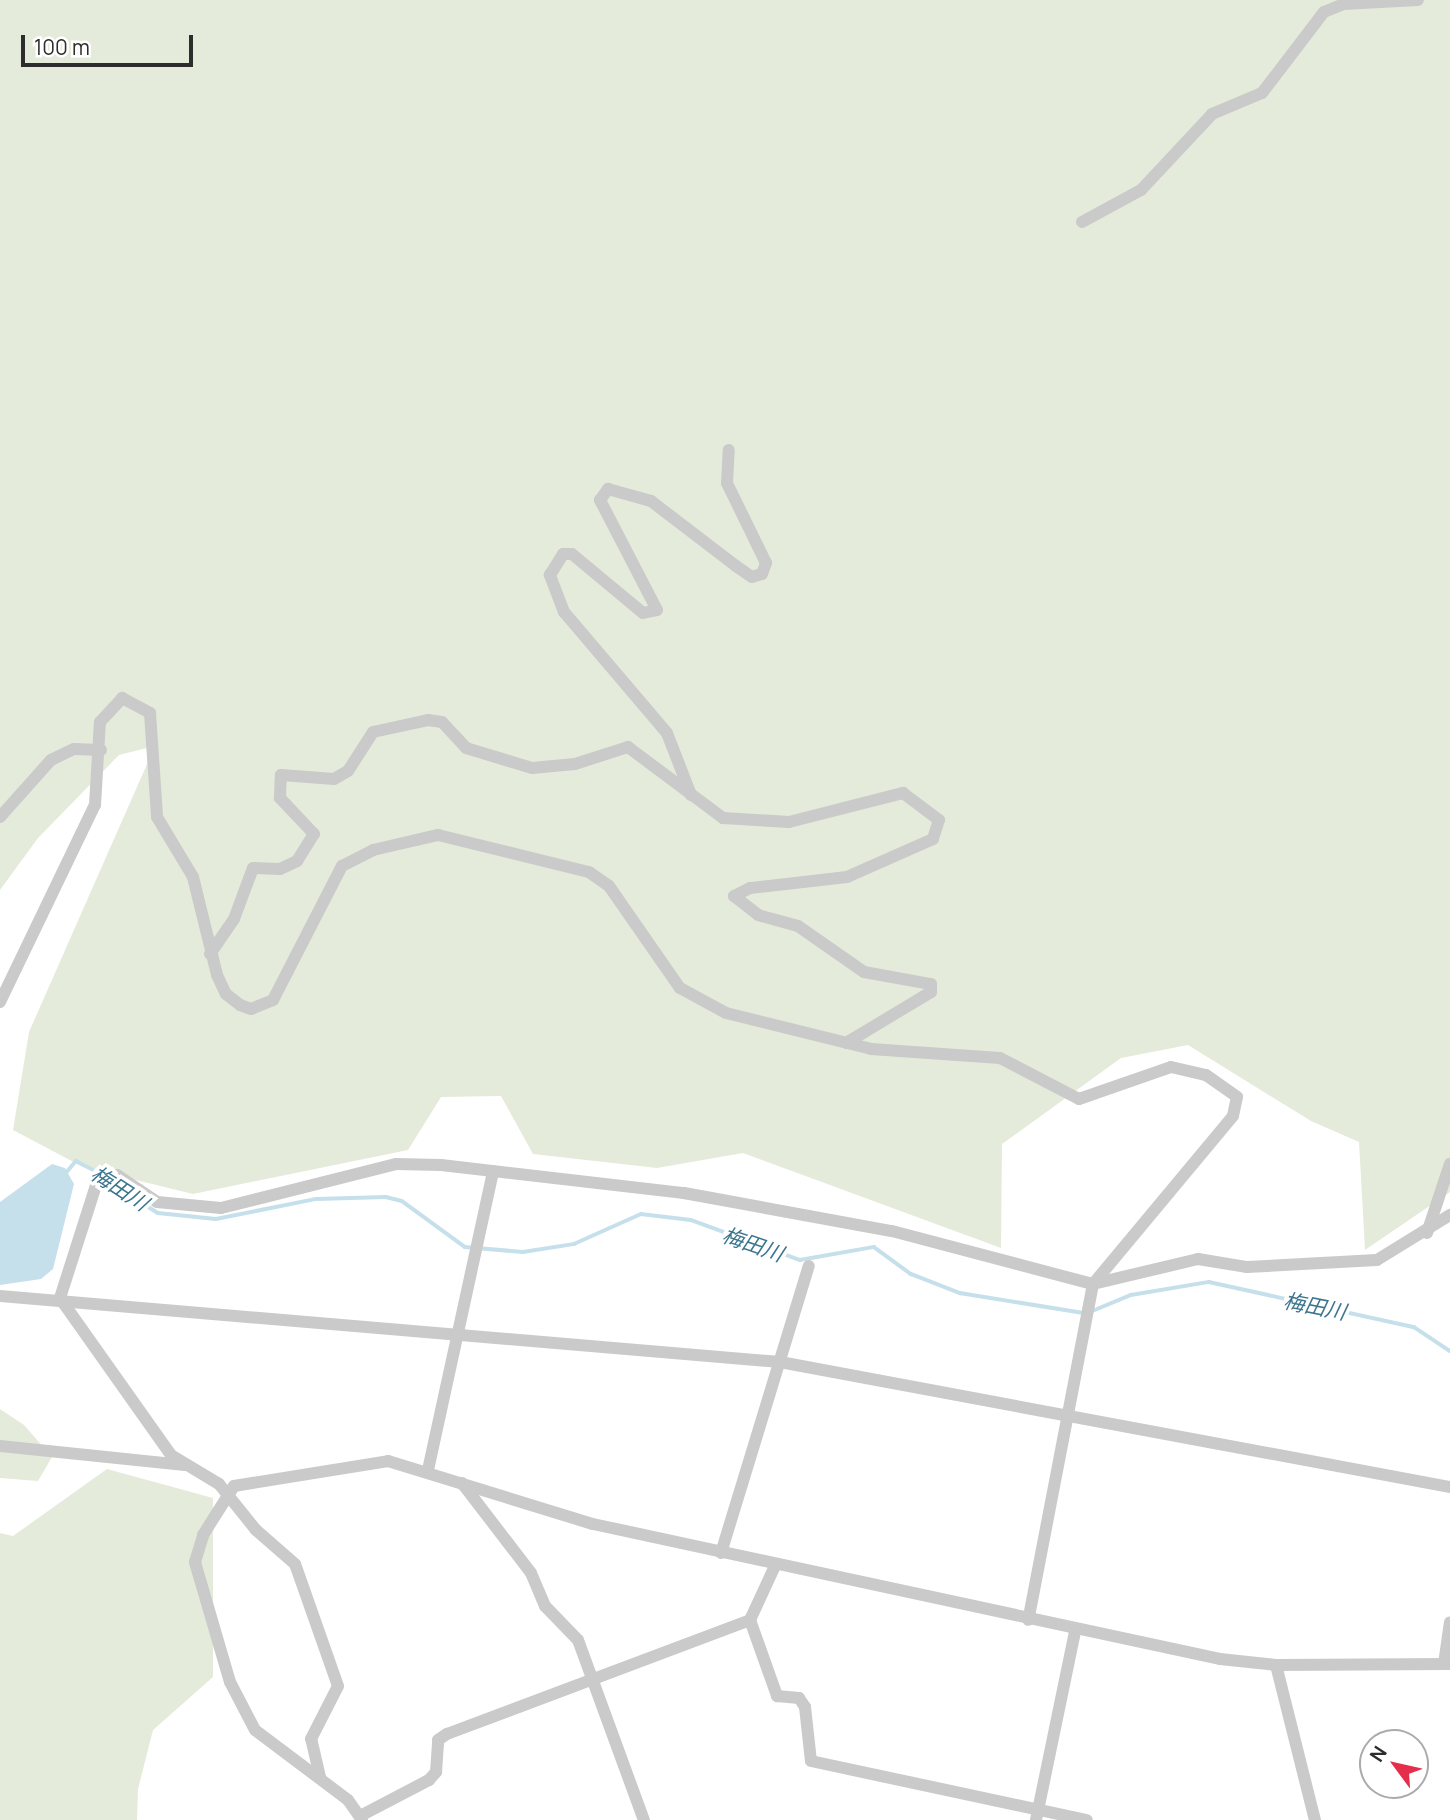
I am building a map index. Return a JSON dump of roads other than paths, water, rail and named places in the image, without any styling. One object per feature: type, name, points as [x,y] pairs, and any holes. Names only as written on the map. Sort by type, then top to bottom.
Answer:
[{"type":"street","points":[[1082,222],[1142,190],[1212,114],[1262,93],[1324,12],[1418,0]]},
{"type":"street","points":[[691,795],[667,733],[564,612],[550,575],[563,554],[572,554],[643,613],[657,610],[600,500],[608,489],[651,501],[752,577],[762,574],[766,563],[727,484],[729,450]]},
{"type":"street","points":[[0,1002],[95,805],[101,750],[100,722],[112,704],[122,698],[145,706],[156,743],[157,817],[193,877],[210,954],[226,995],[251,1009],[262,1006],[292,968],[342,866],[373,850],[438,835],[589,872],[609,886],[680,988],[726,1013],[846,1043],[1000,1058],[1079,1099],[1171,1066],[1233,1091],[1233,1116],[1093,1284],[1028,1620]]},
{"type":"street","points":[[210,954],[234,919],[253,868],[280,869],[297,861],[314,834],[280,798],[281,775],[341,776],[378,729],[442,722],[466,748],[532,768],[575,764],[628,747],[723,817],[789,822],[903,793],[939,820],[933,839],[847,877],[734,895],[758,915],[799,926],[864,972],[931,984],[932,992],[846,1043]]},
{"type":"street","points":[[0,817],[51,760],[75,749],[101,750]]},
{"type":"street","points":[[60,1298],[103,1174],[157,1202],[221,1208],[396,1164],[493,1171],[684,1193],[892,1231],[1093,1284],[1198,1259],[1247,1267],[1341,1267],[1384,1258],[1427,1233],[1450,1215]]},
{"type":"street","points":[[1427,1233],[1450,1164]]},
{"type":"street","points":[[428,1470],[493,1171]]},
{"type":"street","points":[[721,1553],[809,1266]]},
{"type":"street","points":[[0,1296],[60,1298],[780,1362],[1450,1487]]},
{"type":"street","points":[[60,1298],[171,1455],[226,1494],[295,1564],[337,1679],[337,1695],[311,1740],[320,1777]]},
{"type":"street","points":[[0,1446],[185,1465]]},
{"type":"street","points":[[750,1620],[447,1734],[438,1740],[429,1780],[361,1818],[320,1777],[269,1743],[242,1712],[200,1594],[198,1548],[226,1494],[250,1481],[388,1461],[428,1470],[593,1524],[775,1566],[1075,1631],[1276,1665],[1447,1664],[1450,1622]]},
{"type":"street","points":[[462,1483],[531,1573],[545,1606],[573,1630],[644,1820]]},
{"type":"street","points":[[775,1566],[750,1620],[777,1696],[799,1698],[805,1707],[811,1760],[1037,1815],[1087,1820]]},
{"type":"street","points":[[1037,1815],[1075,1631]]},
{"type":"street","points":[[1276,1665],[1315,1820]]},
{"type":"water","points":[[52,1164],[65,1168],[74,1184],[53,1269],[41,1279],[0,1285],[0,1202]]},
{"type":"waterway","name":"梅田川","points":[[65,1174],[76,1161],[100,1173]]},
{"type":"waterway","name":"梅田川","points":[[108,1181],[158,1213],[216,1219],[316,1199],[386,1197],[402,1201],[465,1247],[523,1252],[574,1244],[641,1214],[691,1220],[800,1260],[874,1247],[911,1274],[960,1293],[1083,1313]]},
{"type":"waterway","name":"梅田川","points":[[1090,1312],[1131,1295],[1209,1282],[1414,1327],[1450,1351]]}]
